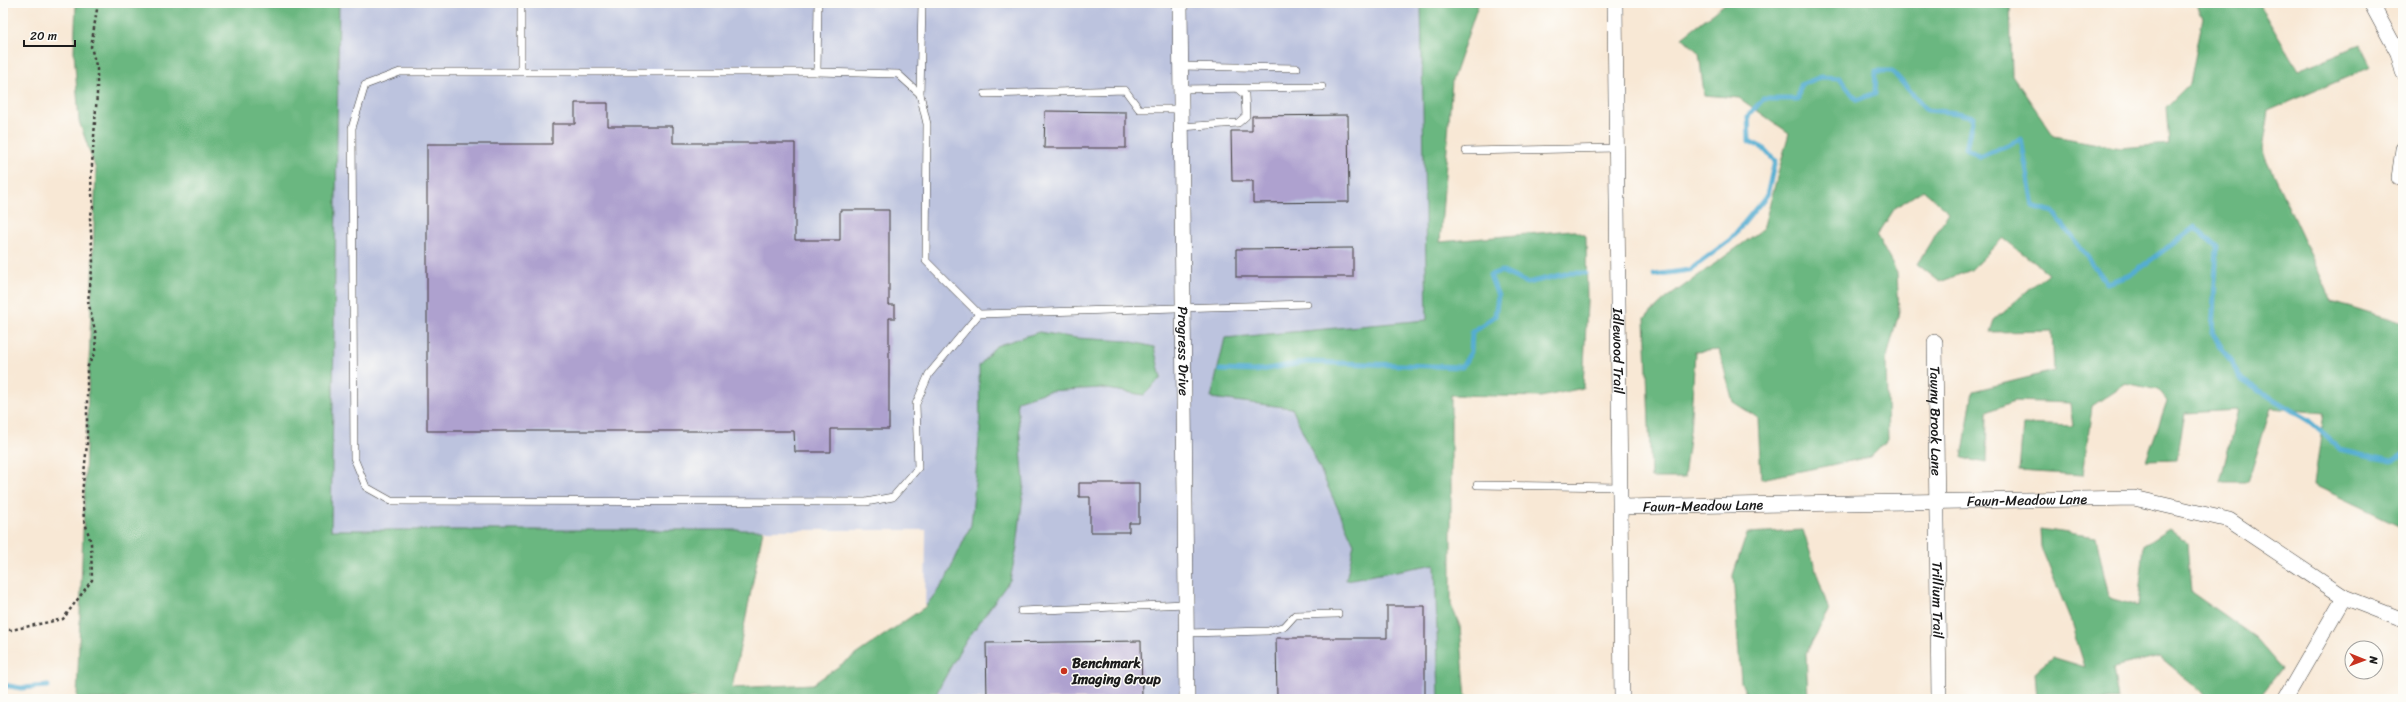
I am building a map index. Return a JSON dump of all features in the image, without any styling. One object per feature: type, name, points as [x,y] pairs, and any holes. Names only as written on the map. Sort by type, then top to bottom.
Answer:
[{"type":"street","name":"Progress Drive","points":[[1180,3],[1186,699]]},
{"type":"street","name":"Idlewood Trail","points":[[1615,3],[1622,699]]},
{"type":"street","points":[[2371,3],[2398,53],[2403,72]]},
{"type":"street","points":[[2399,178],[2403,149]]},
{"type":"street","name":"Tawny Brook Lane","points":[[1935,342],[1937,500]]},
{"type":"street","name":"Fawn-Meadow Lane","points":[[1620,507],[1937,500],[2134,498],[2229,520],[2344,597],[2403,620]]},
{"type":"street","name":"Trillium Trail","points":[[1937,500],[1939,699]]},
{"type":"street","points":[[2286,699],[2344,597]]},
{"type":"lane","points":[[520,70],[521,3]]},
{"type":"lane","points":[[817,72],[818,3]]},
{"type":"lane","points":[[922,3],[920,94],[927,124],[926,261],[979,314],[1307,304]]},
{"type":"lane","points":[[1180,66],[1297,68]]},
{"type":"lane","points":[[920,94],[898,74],[817,72],[520,70],[400,72],[365,85],[352,128],[354,458],[366,487],[391,501],[866,502],[894,497],[918,468],[916,404],[929,374],[979,314]]},
{"type":"lane","points":[[1180,89],[1322,87]]},
{"type":"lane","points":[[1181,127],[1238,123],[1246,116],[1245,95],[1238,89]]},
{"type":"lane","points":[[985,94],[1125,90],[1139,109],[1181,109]]},
{"type":"lane","points":[[1466,152],[1616,148]]},
{"type":"lane","points":[[1477,485],[1620,486]]},
{"type":"lane","points":[[1021,611],[1186,604]]},
{"type":"lane","points":[[1186,633],[1268,631],[1285,626],[1295,615],[1338,614]]},
{"type":"path","points":[[3,629],[11,630],[63,619],[92,580],[91,543],[84,519],[82,494],[87,444],[87,368],[95,352],[96,335],[88,301],[92,262],[90,218],[94,207],[90,179],[97,94],[97,69],[91,47],[98,3]]},
{"type":"shaded area","points":[[339,3],[1422,3],[1427,320],[1439,699],[924,699],[926,530],[331,530]]},
{"type":"green space","points":[[76,3],[339,3],[331,530],[763,530],[732,688],[813,684],[925,607],[945,581],[971,525],[980,430],[979,366],[996,346],[1039,332],[1076,338],[1128,341],[1154,347],[1161,378],[1144,395],[1101,388],[1049,391],[1017,401],[1024,485],[1017,547],[1010,580],[961,648],[937,692],[937,699],[77,699],[96,170],[79,121],[74,51]]},
{"type":"green space","points":[[1421,3],[1478,3],[1452,81],[1440,242],[1572,230],[1586,236],[1587,302],[1583,388],[1541,397],[1451,395],[1451,605],[1460,626],[1466,699],[1439,699],[1435,564],[1346,580],[1354,544],[1292,408],[1211,398],[1225,338],[1427,320]]},
{"type":"green space","points":[[1726,3],[2010,3],[2012,75],[2054,136],[2120,148],[2169,144],[2166,107],[2190,83],[2203,17],[2196,3],[2258,3],[2298,70],[2360,45],[2371,67],[2268,111],[2262,150],[2332,301],[2403,323],[2403,527],[2314,485],[2324,413],[2271,408],[2248,482],[2220,482],[2238,410],[2185,413],[2177,460],[2146,461],[2167,401],[2158,390],[2126,383],[2092,406],[2083,475],[2019,471],[2023,424],[2073,426],[2070,403],[2014,401],[1987,412],[1986,463],[1962,458],[1973,391],[2054,371],[2052,331],[1990,332],[1994,320],[2048,273],[2003,238],[1971,270],[1940,282],[1917,264],[1949,212],[1923,190],[1895,208],[1877,236],[1897,273],[1899,312],[1886,361],[1888,439],[1871,457],[1761,479],[1758,418],[1733,402],[1719,350],[1695,352],[1690,431],[1684,478],[1651,478],[1645,318],[1667,298],[1763,229],[1789,133],[1739,98],[1704,95],[1699,53],[1682,37]]},
{"type":"green space","points":[[2040,529],[2096,537],[2109,598],[2138,606],[2144,545],[2169,529],[2187,543],[2191,592],[2256,638],[2282,668],[2258,699],[2211,699],[2160,657],[2113,668],[2118,699],[2037,699],[2035,672],[2052,657],[2085,667],[2069,616],[2041,547]]},
{"type":"green space","points":[[1803,530],[1829,611],[1806,653],[1808,699],[1748,699],[1741,682],[1733,575],[1747,533]]},
{"type":"building","points":[[575,103],[608,103],[608,126],[673,126],[673,143],[795,143],[795,240],[840,240],[840,210],[889,210],[889,305],[895,305],[895,318],[889,318],[889,429],[831,429],[831,452],[795,452],[794,431],[427,431],[427,144],[552,144],[552,124],[575,124]]},
{"type":"building","points":[[1045,111],[1126,112],[1126,148],[1044,148]]},
{"type":"building","points":[[1348,115],[1349,202],[1253,203],[1253,181],[1232,181],[1231,131],[1252,131],[1252,116]]},
{"type":"building","points":[[1353,248],[1353,277],[1236,277],[1236,249]]},
{"type":"building","points":[[1079,483],[1139,483],[1139,523],[1129,523],[1129,532],[1090,532],[1090,497],[1079,497]]},
{"type":"building","points":[[1387,606],[1425,606],[1425,699],[1277,699],[1276,638],[1387,638]]},
{"type":"building","name":"Benchmark Imaging Group","points":[[1141,641],[1142,699],[987,699],[986,643]]},
{"type":"waterway","points":[[1654,275],[1690,270],[1730,240],[1767,195],[1775,161],[1763,148],[1749,141],[1748,116],[1763,99],[1798,99],[1800,85],[1821,77],[1840,78],[1857,100],[1875,93],[1876,71],[1892,71],[1927,110],[1958,113],[1973,117],[1966,148],[1980,157],[2021,139],[2033,206],[2053,212],[2107,283],[2129,276],[2195,227],[2217,247],[2212,332],[2242,380],[2309,421],[2340,449],[2391,461],[2403,454]]},
{"type":"waterway","points":[[1220,370],[1255,371],[1307,362],[1462,367],[1471,352],[1472,332],[1495,316],[1498,296],[1490,275],[1501,271],[1527,283],[1570,273],[1585,273]]},
{"type":"waterway","points":[[3,685],[21,688],[48,686]]},
{"type":"place","name":"Benchmark Imaging Group","points":[[1064,671]]}]
